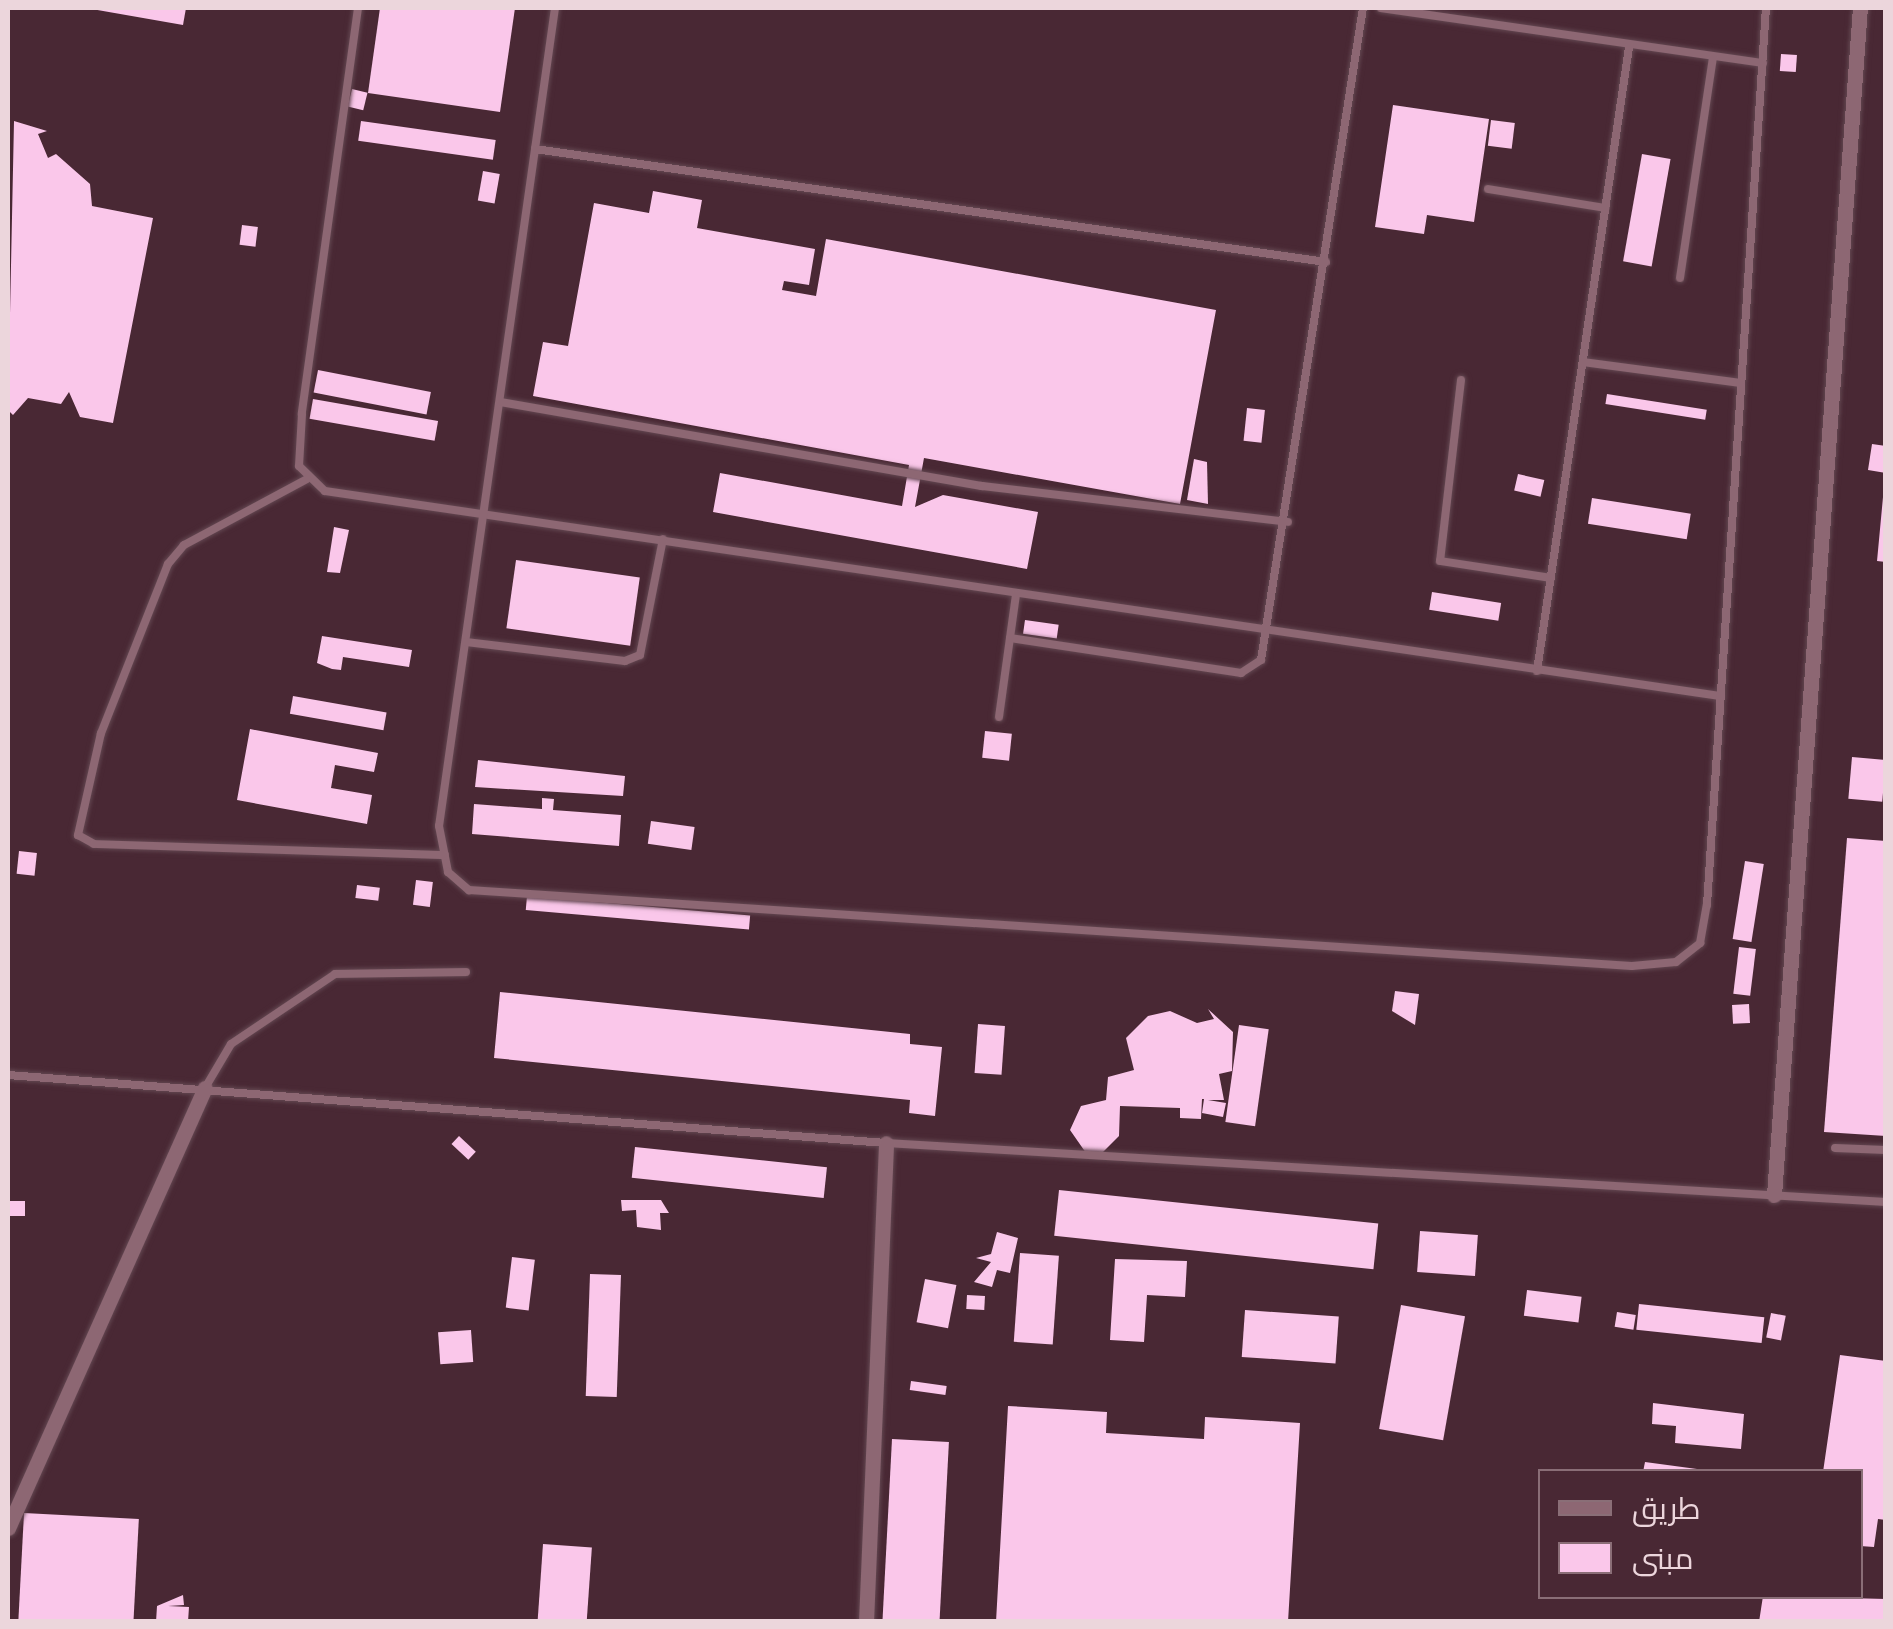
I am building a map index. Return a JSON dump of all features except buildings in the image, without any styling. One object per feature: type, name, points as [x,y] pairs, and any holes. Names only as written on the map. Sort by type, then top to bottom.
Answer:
[{"type":"street","points":[[1774,1195],[1860,8]]},
{"type":"street","points":[[8,1528],[205,1088]]},
{"type":"street","points":[[866,1622],[886,1143]]},
{"type":"lane","points":[[358,8],[302,414],[299,466],[307,479],[325,492],[485,512],[1272,634],[1720,696]]},
{"type":"lane","points":[[554,8],[439,826],[448,872],[469,890],[1632,966],[1676,962],[1700,943],[1707,906],[1766,8]]},
{"type":"lane","points":[[1010,638],[1241,673],[1262,660],[1272,634],[1363,8]]},
{"type":"lane","points":[[1381,8],[1762,63]]},
{"type":"lane","points":[[1537,671],[1629,46]]},
{"type":"lane","points":[[1680,278],[1713,57]]},
{"type":"lane","points":[[535,148],[1326,262]]},
{"type":"lane","points":[[1488,189],[1606,208]]},
{"type":"lane","points":[[1583,362],[1741,383]]},
{"type":"lane","points":[[1461,380],[1440,561],[1551,578]]},
{"type":"lane","points":[[500,402],[982,486],[1288,522]]},
{"type":"lane","points":[[307,479],[184,545],[168,564],[101,733],[78,835],[94,844],[444,854]]},
{"type":"lane","points":[[466,642],[624,662],[640,655],[663,540]]},
{"type":"lane","points":[[999,717],[1016,594]]},
{"type":"lane","points":[[205,1088],[230,1044],[335,974],[466,972]]},
{"type":"lane","points":[[8,1075],[886,1143],[1886,1202]]},
{"type":"lane","points":[[1836,1148],[1886,1150]]}]
